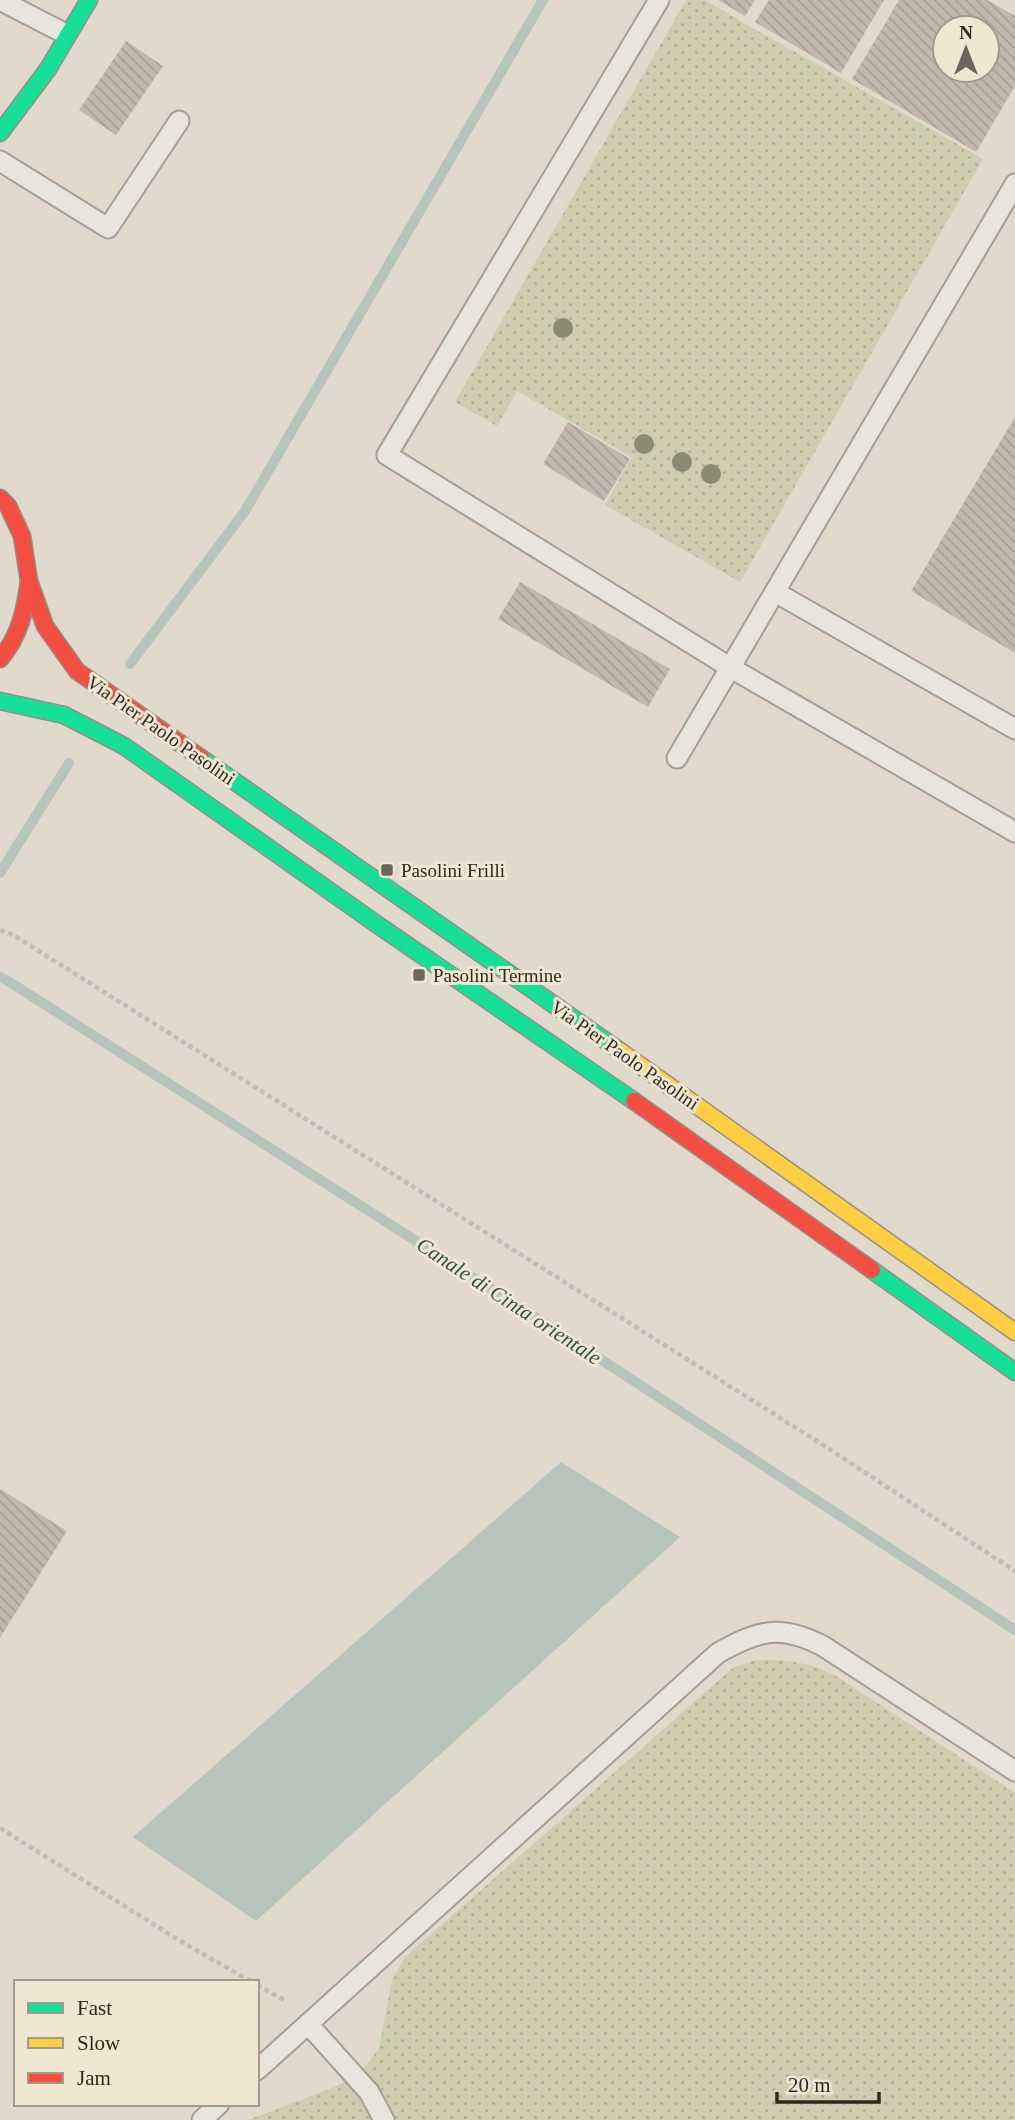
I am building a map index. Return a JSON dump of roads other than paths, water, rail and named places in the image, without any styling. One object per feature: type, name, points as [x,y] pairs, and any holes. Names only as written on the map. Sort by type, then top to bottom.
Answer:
[{"type":"main road","points":[[0,132],[48,69],[89,0]]},
{"type":"main road","name":"Via Pier Paolo Pasolini","points":[[0,498],[8,506],[22,536],[29,581],[46,626],[77,671],[649,1071],[1015,1332]]},
{"type":"main road","name":"Via Pier Paolo Pasolini","points":[[0,659],[18,636],[29,581]]},
{"type":"main road","name":"Via Pier Paolo Pasolini","points":[[0,701],[64,715],[124,746],[613,1086],[1015,1373]]},
{"type":"lane","points":[[0,0],[60,31]]},
{"type":"lane","points":[[48,69],[60,31],[64,0]]},
{"type":"lane","points":[[659,0],[387,455],[731,667],[1015,832]]},
{"type":"lane","points":[[0,161],[108,228],[179,121]]},
{"type":"lane","points":[[677,758],[1015,184]]},
{"type":"lane","points":[[775,592],[1015,729]]},
{"type":"lane","points":[[259,2068],[718,1653],[746,1637],[770,1632],[793,1633],[823,1646],[1015,1771]]},
{"type":"lane","points":[[308,2024],[369,2091],[384,2120]]},
{"type":"lane","points":[[202,2120],[217,2106]]},
{"type":"waterway","points":[[130,664],[245,511],[543,0]]},
{"type":"waterway","points":[[0,873],[69,763]]},
{"type":"waterway","name":"Canale di Cinta orientale","points":[[0,977],[562,1334],[1015,1630]]},
{"type":"place","name":"Pasolini Frilli","points":[[387,870]]},
{"type":"place","name":"Pasolini Termine","points":[[419,975]]}]
